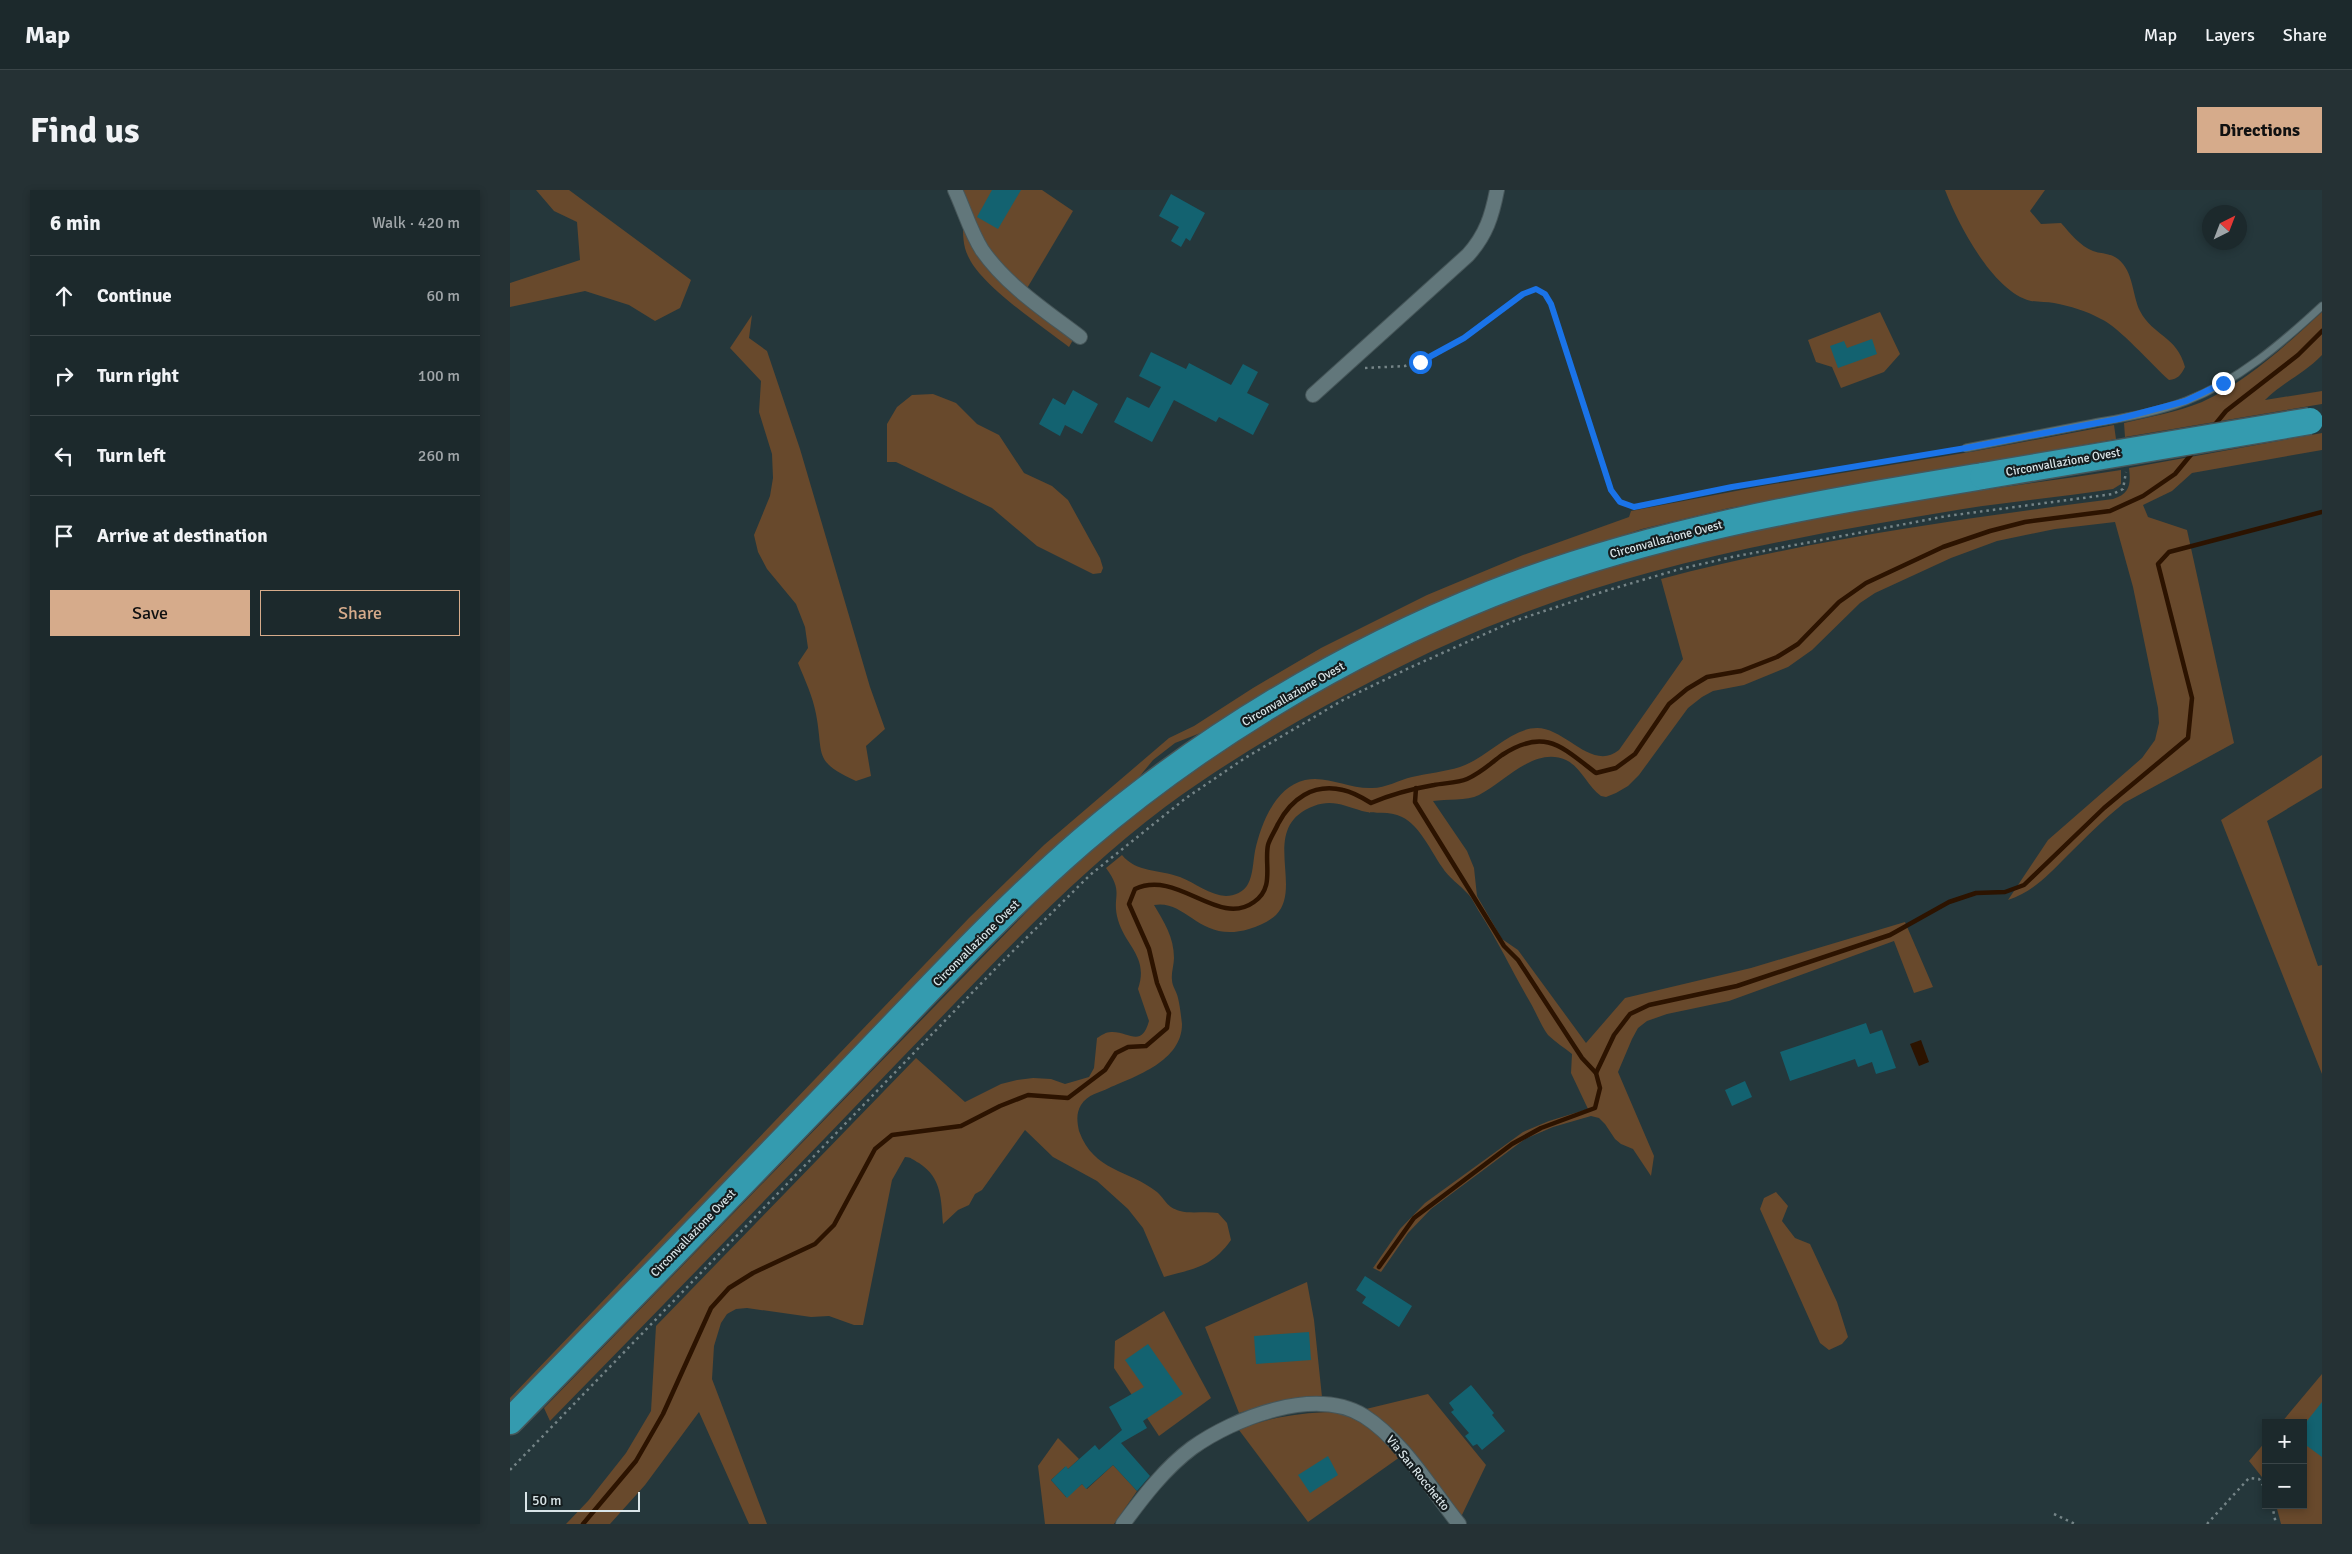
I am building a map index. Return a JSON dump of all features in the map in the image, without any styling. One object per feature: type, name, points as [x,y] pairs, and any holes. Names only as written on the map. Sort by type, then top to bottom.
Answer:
[{"type":"highway","name":"Circonvallazione Ovest","points":[[510,1421],[954,964],[1041,879],[1125,806],[1183,764],[1259,713],[1327,673],[1412,629],[1489,595],[1557,570],[1651,541],[1738,519],[2316,420]]},
{"type":"street","points":[[955,190],[975,238],[994,264],[1022,292],[1080,337]]},
{"type":"street","points":[[1313,396],[1479,243],[1491,219],[1497,190]]},
{"type":"street","name":"Via San Rocchetto","points":[[1123,1524],[1177,1462],[1214,1434],[1241,1421],[1268,1412],[1304,1404],[1323,1404],[1355,1411],[1381,1429],[1400,1448],[1459,1524]]},
{"type":"lane","points":[[1966,448],[2118,419],[2186,401],[2246,369],[2277,346],[2322,306]]},
{"type":"path","points":[[1341,369],[1405,366],[1420,362],[1464,338],[1523,294],[1536,289],[1545,294],[1551,304],[1611,490],[1620,502],[1626,506],[1634,507],[1732,487],[1966,448]]},
{"type":"path","points":[[510,1470],[992,972],[1090,875],[1186,798],[1244,758],[1343,700],[1408,668],[1514,621],[1604,591],[1687,567],[1732,557],[1947,516],[2113,494],[2122,489],[2126,476]]},
{"type":"path","points":[[2207,1524],[2249,1478],[2258,1479],[2262,1484]]},
{"type":"path","points":[[2273,1509],[2276,1524]]},
{"type":"path","points":[[2054,1514],[2065,1517],[2075,1524]]},
{"type":"shaded area","points":[[536,190],[569,190],[691,280],[680,308],[655,321],[629,305],[585,291],[510,307],[510,283],[580,260],[577,222],[554,211]]},
{"type":"shaded area","points":[[959,190],[1042,190],[1073,211],[1026,290],[986,249]]},
{"type":"shaded area","points":[[1945,190],[2045,190],[2030,211],[2041,224],[2061,223],[2084,246],[2093,251],[2112,256],[2123,264],[2130,277],[2140,311],[2151,326],[2171,342],[2181,357],[2185,367],[2181,374],[2175,379],[2169,380],[2117,330],[2096,316],[2054,303],[2031,301],[2017,295],[2003,285],[1968,238]]},
{"type":"shaded area","points":[[963,224],[968,236],[1074,338],[1069,347],[1014,305],[976,269],[966,250]]},
{"type":"shaded area","points":[[1880,312],[1900,354],[1884,372],[1841,388],[1832,367],[1816,362],[1808,340]]},
{"type":"shaded area","points":[[2322,312],[2322,355],[2308,368],[2265,400],[2322,391],[2322,404],[2125,437],[2124,423],[2193,406],[2235,384],[2265,362]]},
{"type":"shaded area","points":[[752,315],[749,338],[767,351],[800,449],[870,687],[885,729],[866,746],[871,776],[856,781],[832,768],[822,755],[815,708],[798,663],[808,648],[805,627],[796,604],[767,569],[758,552],[754,535],[770,496],[773,478],[772,454],[759,412],[761,381],[730,348]]},
{"type":"shaded area","points":[[933,394],[956,403],[977,424],[999,435],[1024,473],[1052,486],[1068,500],[1100,558],[1103,568],[1101,573],[1093,574],[1037,546],[992,508],[896,462],[887,462],[887,424],[897,407],[912,395]]},
{"type":"shaded area","points":[[2114,425],[2116,439],[1729,508],[1642,529],[1517,570],[1443,600],[1394,623],[1208,730],[1175,743],[1153,760],[1135,782],[510,1403],[510,1398],[969,918],[1044,845],[1169,738],[1194,726],[1253,688],[1321,648],[1427,595],[1523,555],[1629,517],[1631,511],[1762,486],[1976,451]]},
{"type":"shaded area","points":[[2322,433],[2322,450],[2192,473],[2172,491],[2143,505],[2148,517],[2187,530],[2234,743],[2124,803],[2109,815],[2047,876],[2026,892],[2008,900],[2048,840],[2142,758],[2155,740],[2159,723],[2158,708],[2133,587],[2115,522],[2055,529],[1997,541],[1951,558],[1875,593],[1860,603],[1812,650],[1788,667],[1744,685],[1713,691],[1702,697],[1688,708],[1639,775],[1628,786],[1616,793],[1606,797],[1601,796],[1572,763],[1554,757],[1531,761],[1474,797],[1433,801],[1467,851],[1474,868],[1477,896],[1502,939],[1518,950],[1586,1043],[1625,998],[1751,968],[1905,922],[1933,987],[1914,993],[1894,941],[1729,1001],[1667,1014],[1647,1021],[1638,1028],[1618,1072],[1654,1156],[1651,1176],[1633,1149],[1615,1139],[1599,1118],[1591,1116],[1553,1127],[1525,1139],[1431,1209],[1408,1233],[1381,1272],[1373,1268],[1400,1229],[1425,1203],[1523,1132],[1549,1121],[1588,1109],[1571,1073],[1572,1054],[1545,1031],[1471,898],[1445,871],[1425,839],[1414,826],[1402,817],[1392,814],[1367,812],[1333,803],[1314,806],[1297,816],[1288,828],[1284,858],[1286,889],[1283,903],[1276,915],[1270,920],[1249,929],[1232,932],[1218,931],[1176,908],[1166,905],[1154,905],[1168,930],[1174,950],[1172,980],[1182,1024],[1180,1037],[1174,1048],[1156,1065],[1132,1078],[1090,1096],[1084,1101],[1078,1111],[1079,1131],[1093,1155],[1113,1168],[1146,1184],[1175,1209],[1189,1212],[1218,1213],[1227,1223],[1231,1240],[1224,1249],[1202,1266],[1164,1277],[1143,1228],[1128,1209],[1097,1181],[1053,1157],[1025,1130],[982,1190],[975,1194],[969,1205],[958,1210],[943,1224],[941,1198],[936,1182],[927,1169],[912,1159],[905,1157],[892,1180],[863,1325],[854,1325],[829,1316],[811,1317],[747,1308],[736,1309],[727,1314],[721,1323],[714,1346],[712,1379],[767,1524],[749,1524],[699,1412],[645,1485],[610,1524],[566,1524],[588,1501],[626,1453],[651,1411],[656,1326],[916,1058],[965,1102],[1001,1084],[1017,1080],[1033,1078],[1051,1079],[1065,1084],[1089,1077],[1094,1068],[1097,1038],[1109,1032],[1117,1032],[1134,1037],[1142,1034],[1149,1021],[1138,989],[1141,969],[1139,960],[1118,920],[1115,884],[1106,868],[1122,855],[1128,861],[1141,868],[1172,874],[1220,895],[1232,895],[1244,889],[1250,880],[1258,840],[1271,808],[1285,790],[1294,784],[1305,780],[1322,779],[1363,788],[1382,787],[1412,777],[1460,767],[1479,758],[1508,738],[1527,729],[1548,730],[1589,753],[1599,756],[1609,755],[1619,750],[1683,659],[1661,579],[1717,565],[1829,542],[1999,514],[2113,499],[2119,497],[2128,488],[2130,479],[2129,468]]},
{"type":"shaded area","points":[[2121,470],[2121,484],[2113,489],[1963,509],[1792,539],[1679,565],[1567,597],[1485,628],[1405,664],[1352,691],[1266,740],[1165,807],[1060,897],[550,1421],[544,1408],[1043,895],[1115,832],[1191,774],[1271,721],[1354,673],[1440,631],[1528,594],[1619,563],[1711,538],[1812,517]]},
{"type":"shaded area","points":[[2322,755],[2322,788],[2267,821],[2318,966],[2322,965],[2322,1074],[2221,820]]},
{"type":"shaded area","points":[[1921,1040],[1929,1062],[1919,1066],[1910,1044]]},
{"type":"shaded area","points":[[1776,1192],[1788,1206],[1782,1221],[1795,1238],[1810,1244],[1837,1302],[1848,1337],[1842,1344],[1829,1350],[1820,1343],[1760,1209],[1764,1198]]},
{"type":"shaded area","points":[[1307,1282],[1314,1320],[1322,1397],[1279,1401],[1239,1413],[1205,1327]]},
{"type":"shaded area","points":[[1164,1311],[1211,1398],[1159,1436],[1114,1368],[1115,1341]]},
{"type":"shaded area","points":[[2322,1374],[2322,1524],[2281,1524],[2277,1509],[2307,1509],[2307,1419],[2284,1419]]},
{"type":"shaded area","points":[[1428,1394],[1486,1465],[1461,1517],[1384,1424],[1366,1409]]},
{"type":"shaded area","points":[[1332,1412],[1353,1418],[1370,1428],[1400,1457],[1308,1522],[1239,1430],[1284,1416]]},
{"type":"shaded area","points":[[1058,1438],[1079,1459],[1068,1469],[1065,1467],[1051,1480],[1066,1497],[1082,1484],[1087,1489],[1113,1465],[1137,1491],[1114,1524],[1045,1524],[1038,1466]]},
{"type":"shaded area","points":[[2262,1446],[2262,1477],[2249,1461]]},
{"type":"building","points":[[992,190],[1021,190],[998,229],[977,217]]},
{"type":"building","points":[[1171,194],[1205,213],[1190,241],[1186,238],[1181,247],[1171,241],[1179,227],[1159,216]]},
{"type":"building","points":[[1872,339],[1877,354],[1838,368],[1830,346],[1844,341],[1847,348]]},
{"type":"building","points":[[1151,352],[1186,369],[1189,363],[1231,385],[1243,364],[1258,372],[1247,393],[1269,404],[1253,435],[1219,417],[1216,422],[1174,400],[1152,442],[1114,422],[1127,397],[1149,408],[1161,387],[1139,376]]},
{"type":"building","points":[[1073,390],[1098,404],[1082,434],[1065,425],[1060,436],[1039,424],[1053,398],[1065,405]]},
{"type":"building","points":[[1866,1023],[1870,1034],[1882,1030],[1896,1068],[1876,1074],[1872,1062],[1858,1067],[1855,1059],[1790,1081],[1780,1052]]},
{"type":"building","points":[[1745,1081],[1752,1097],[1732,1106],[1725,1090]]},
{"type":"building","points":[[1365,1276],[1412,1306],[1399,1327],[1362,1303],[1366,1297],[1356,1290]]},
{"type":"building","points":[[1309,1332],[1311,1360],[1256,1364],[1254,1336]]},
{"type":"building","points":[[1148,1344],[1183,1394],[1143,1421],[1147,1428],[1121,1443],[1150,1476],[1137,1491],[1113,1465],[1086,1489],[1082,1484],[1067,1498],[1051,1480],[1066,1466],[1068,1469],[1095,1445],[1099,1450],[1122,1430],[1109,1407],[1144,1387],[1125,1360]]},
{"type":"building","points":[[1471,1385],[1494,1413],[1492,1415],[1505,1431],[1482,1450],[1477,1444],[1473,1446],[1465,1436],[1469,1433],[1451,1412],[1454,1410],[1449,1403]]},
{"type":"building","points":[[2322,1402],[2322,1457],[2307,1446],[2307,1421]]},
{"type":"building","points":[[1328,1456],[1338,1475],[1310,1493],[1298,1475]]},
{"type":"waterway","points":[[2213,427],[2226,411],[2298,355],[2322,331]]},
{"type":"waterway","points":[[583,1524],[636,1461],[663,1414],[711,1308],[729,1288],[753,1273],[815,1244],[834,1225],[875,1149],[892,1135],[961,1126],[1000,1106],[1028,1095],[1068,1098],[1105,1070],[1116,1053],[1128,1047],[1146,1046],[1167,1028],[1169,1013],[1157,983],[1149,949],[1129,904],[1135,889],[1151,885],[1167,886],[1226,908],[1240,908],[1254,902],[1260,896],[1267,883],[1268,845],[1278,824],[1296,800],[1313,791],[1332,788],[1343,790],[1371,803],[1409,790],[1467,779],[1502,755],[1530,742],[1542,742],[1563,748],[1596,773],[1616,768],[1635,754],[1669,704],[1687,689],[1707,677],[1741,671],[1777,657],[1798,644],[1839,602],[1866,583],[1943,547],[1990,531],[2025,522],[2110,511],[2143,496],[2175,474],[2194,451]]},
{"type":"waterway","points":[[1596,1073],[1614,1035],[1630,1014],[1649,1005],[1737,986],[1890,935],[1949,902],[1976,893],[2005,892],[2024,885],[2104,808],[2188,738],[2192,698],[2158,564],[2169,552],[2322,512]]},
{"type":"waterway","points":[[1379,1267],[1414,1218],[1512,1144],[1541,1128],[1595,1108],[1600,1088],[1596,1073],[1582,1058],[1518,960],[1504,946],[1415,802],[1416,788]]},
{"type":"route","points":[[1420,362],[1436,355],[1464,338],[1530,290],[1536,289],[1545,294],[1551,304],[1611,490],[1615,498],[1620,502],[1626,506],[1634,507],[1732,487],[1966,448],[2118,419],[2186,401],[2223,383]]}]
